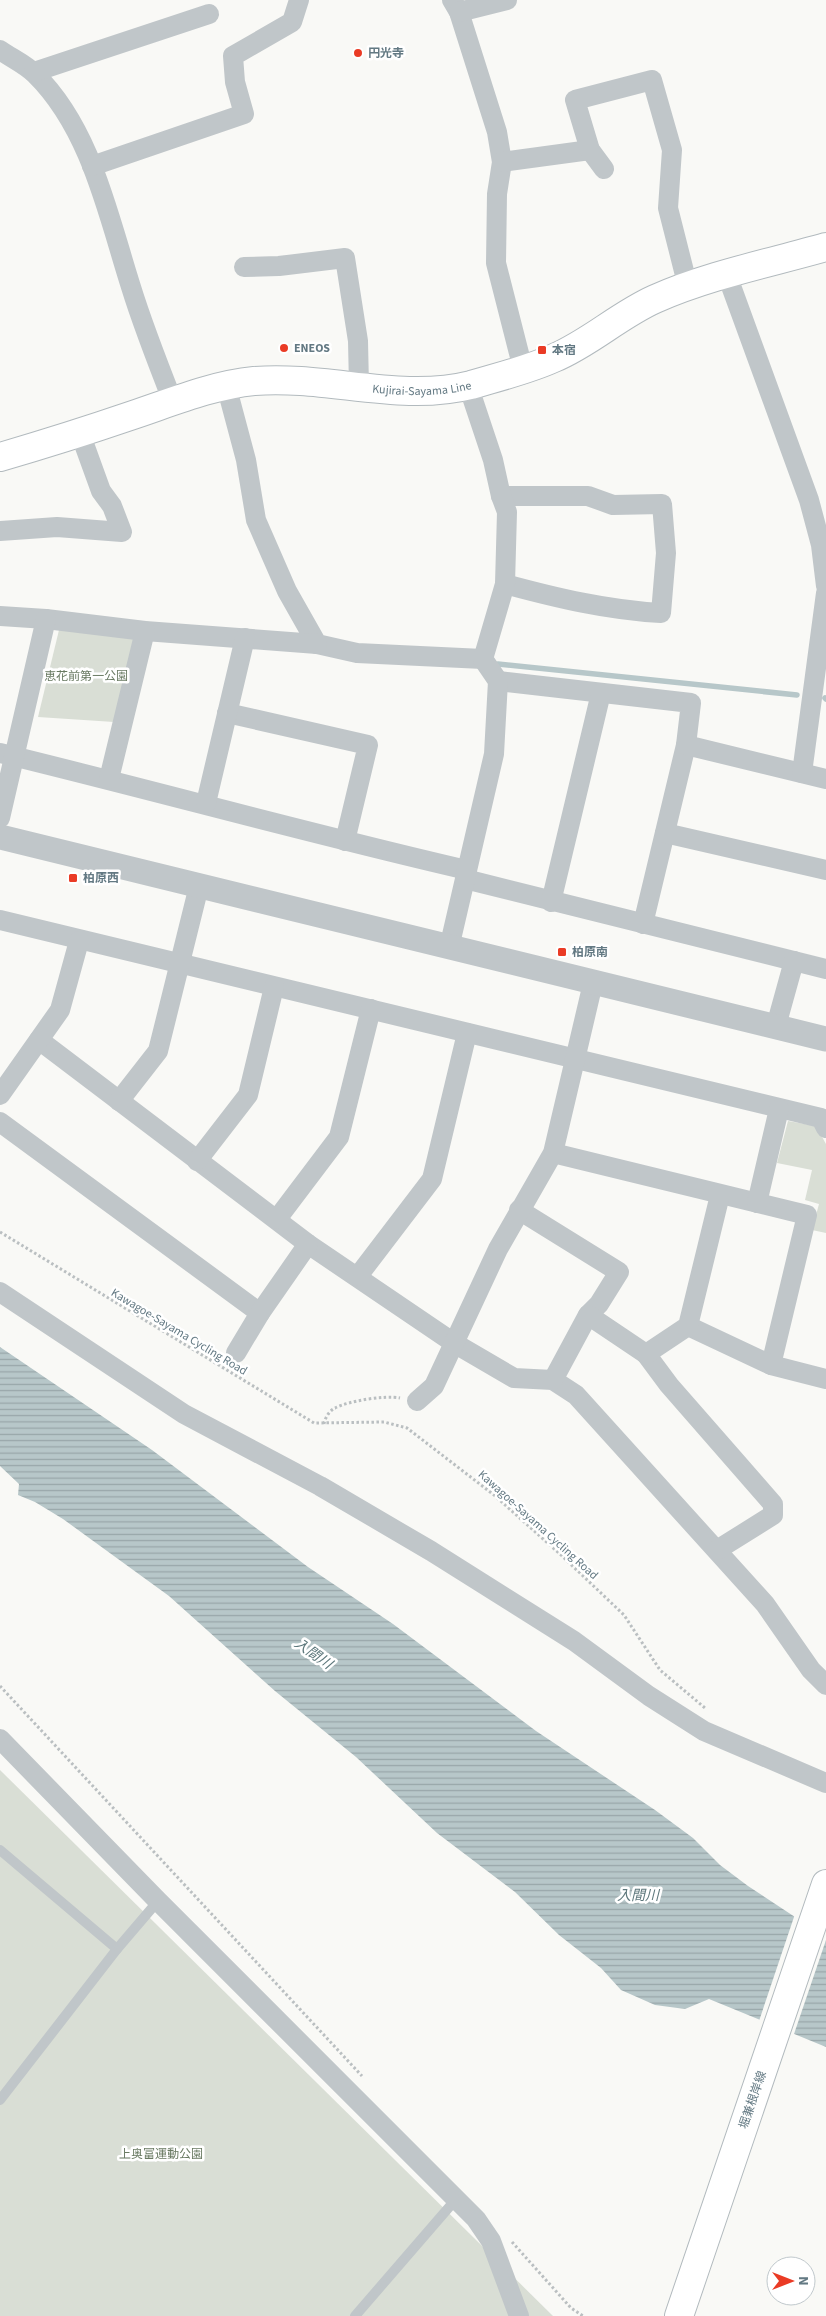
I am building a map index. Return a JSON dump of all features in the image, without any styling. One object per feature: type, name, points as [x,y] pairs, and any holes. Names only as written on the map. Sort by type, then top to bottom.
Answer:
[{"type":"main road","name":"Kujirai-Sayama Line","points":[[0,457],[80,434],[226,386],[286,379],[314,380],[404,391],[436,390],[468,385],[554,358],[608,324],[655,299],[727,275],[826,247]]},
{"type":"main road","name":"堀兼根岸線","points":[[680,2316],[826,1884]]},
{"type":"street","points":[[92,166],[244,114],[235,82],[233,56],[292,22],[299,0]]},
{"type":"street","points":[[507,0],[455,6],[497,132],[502,162],[497,194],[496,263],[523,369]]},
{"type":"street","points":[[34,72],[210,14]]},
{"type":"street","points":[[0,50],[34,72],[51,92],[73,125],[92,166],[141,320],[173,402]]},
{"type":"street","points":[[604,169],[590,150],[575,100],[652,80],[672,150],[668,208],[688,287]]},
{"type":"street","points":[[502,162],[590,150]]},
{"type":"street","points":[[244,267],[279,266],[345,258],[358,341],[359,386]]},
{"type":"street","points":[[727,275],[809,500],[821,545],[826,586]]},
{"type":"street","points":[[468,385],[493,460],[501,496],[507,512],[505,584],[483,659]]},
{"type":"street","points":[[226,386],[246,460],[256,520],[287,591],[317,644]]},
{"type":"street","points":[[0,531],[57,528],[122,532],[112,506],[101,491],[80,434]]},
{"type":"street","points":[[501,496],[588,496],[613,505],[662,504],[666,553],[661,613],[620,610],[571,602],[505,584]]},
{"type":"street","points":[[802,773],[826,594]]},
{"type":"street","points":[[0,616],[46,619],[145,631],[317,644],[357,653],[483,659]]},
{"type":"street","points":[[0,818],[7,755],[46,619]]},
{"type":"street","points":[[109,779],[145,631]]},
{"type":"street","points":[[206,803],[245,638]]},
{"type":"street","points":[[448,948],[494,754],[498,681],[483,659]]},
{"type":"street","points":[[498,681],[691,703],[686,745],[642,924]]},
{"type":"street","points":[[551,902],[601,693]]},
{"type":"street","points":[[227,713],[368,745],[345,841]]},
{"type":"street","points":[[686,745],[826,779]]},
{"type":"street","points":[[7,755],[206,803],[466,875],[551,902],[826,969]]},
{"type":"street","points":[[665,834],[826,870]]},
{"type":"street","points":[[0,837],[826,1039]]},
{"type":"street","points":[[119,1101],[158,1051],[199,886]]},
{"type":"street","points":[[0,920],[78,941],[371,1009],[821,1118],[826,1128]]},
{"type":"street","points":[[0,1095],[60,1010],[78,941]]},
{"type":"street","points":[[776,1026],[794,961]]},
{"type":"street","points":[[417,1401],[434,1386],[519,1210],[553,1153],[593,983]]},
{"type":"street","points":[[197,1161],[248,1095],[274,986]]},
{"type":"street","points":[[277,1219],[339,1136],[371,1009]]},
{"type":"street","points":[[358,1276],[432,1179],[467,1033]]},
{"type":"street","points":[[38,1040],[308,1244],[358,1276],[454,1343],[514,1378],[553,1380],[576,1395],[766,1604],[811,1670],[826,1685]]},
{"type":"street","points":[[757,1203],[779,1109]]},
{"type":"street","points":[[0,1122],[260,1313]]},
{"type":"street","points":[[553,1153],[807,1215],[770,1365]]},
{"type":"street","points":[[646,1354],[688,1326],[720,1195]]},
{"type":"street","points":[[519,1210],[619,1272],[599,1304],[588,1315],[553,1380]]},
{"type":"street","points":[[236,1353],[260,1313],[308,1244]]},
{"type":"street","points":[[0,1292],[184,1414],[320,1486],[440,1556],[574,1641],[649,1696],[704,1731],[826,1783]]},
{"type":"street","points":[[588,1315],[646,1354],[669,1385],[773,1504],[773,1514],[717,1550]]},
{"type":"street","points":[[688,1326],[770,1365],[826,1379]]},
{"type":"street","points":[[0,1740],[476,2219],[491,2241],[519,2316]]},
{"type":"lane","points":[[0,1850],[117,1949]]},
{"type":"lane","points":[[0,2100],[117,1949],[158,1901]]},
{"type":"lane","points":[[355,2316],[440,2215],[457,2198]]},
{"type":"path","name":"Kawagoe-Sayama Cycling Road","points":[[0,1232],[305,1419],[324,1424],[384,1422],[407,1428],[494,1495],[561,1555],[624,1615],[660,1670],[713,1714]]},
{"type":"path","points":[[324,1424],[329,1413],[335,1408],[365,1400],[395,1397],[417,1401]]},
{"type":"path","points":[[0,1686],[365,2079]]},
{"type":"path","points":[[511,2241],[571,2308],[583,2316]]},
{"type":"green space","name":"恵花前第一公園","points":[[59,630],[135,636],[114,722],[38,717]]},
{"type":"green space","points":[[788,1121],[816,1126],[826,1144],[826,1233],[812,1230],[819,1204],[805,1200],[812,1170],[777,1163]]},
{"type":"green space","name":"上奥富運動公園","points":[[0,1770],[553,2316],[0,2316]]},
{"type":"water","name":"入間川","points":[[0,1347],[152,1450],[308,1567],[393,1624],[536,1731],[655,1810],[693,1838],[720,1865],[748,1886],[795,1917],[826,1921],[826,2047],[709,1999],[685,2009],[655,2005],[621,1990],[601,1968],[559,1935],[515,1892],[437,1833],[356,1757],[275,1691],[169,1596],[63,1519],[35,1502],[18,1495],[19,1484],[0,1466]]},
{"type":"pier","points":[[795,1914],[826,1919],[826,1940],[793,2037],[758,2024]]},
{"type":"waterway","points":[[498,664],[797,695]]},
{"type":"place","name":"円光寺","points":[[358,53]]},
{"type":"place","name":"ENEOS","points":[[284,348]]},
{"type":"place","name":"本宿","points":[[542,350]]},
{"type":"place","name":"柏原西","points":[[73,878]]},
{"type":"place","name":"柏原南","points":[[562,952]]}]
